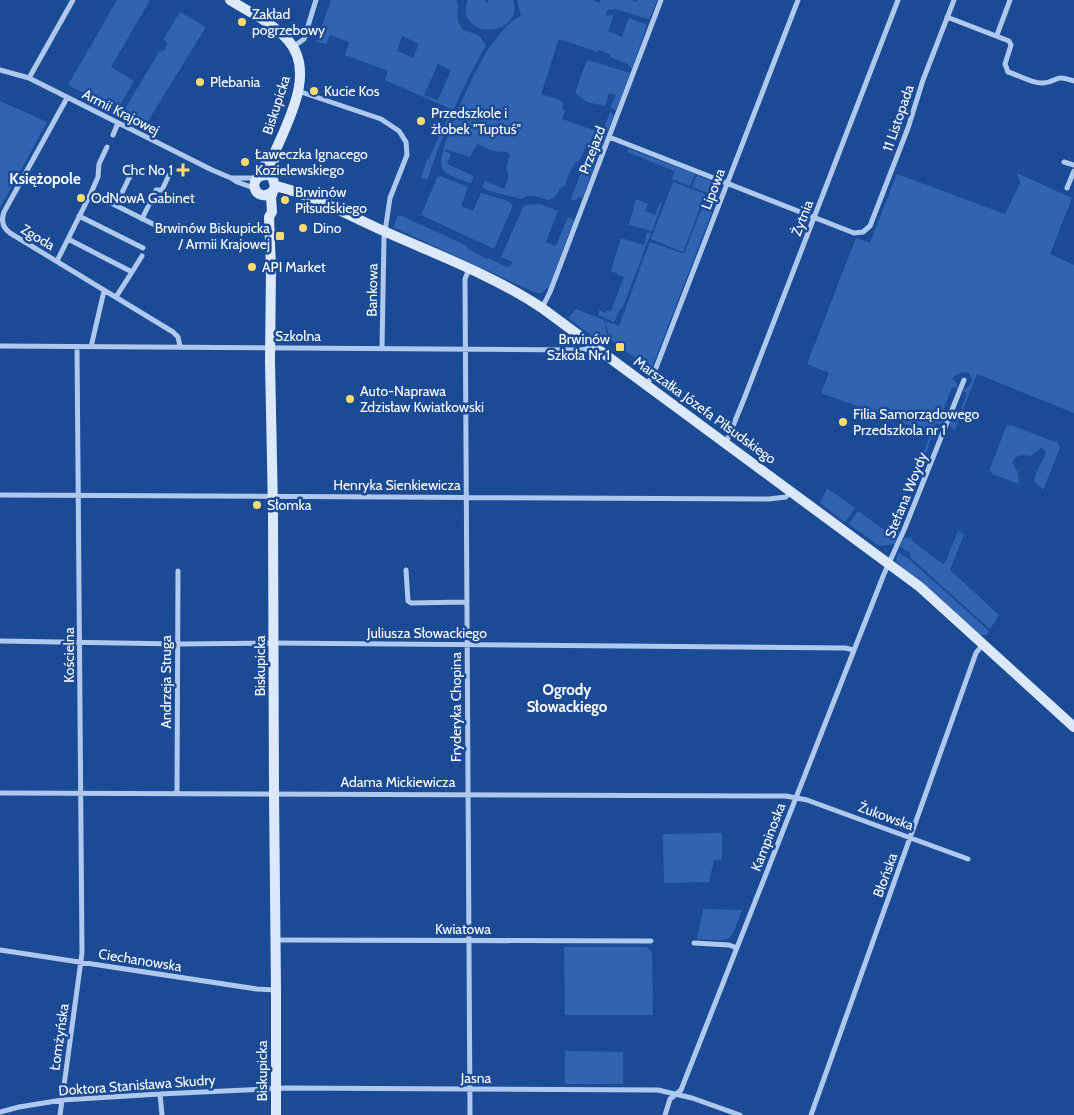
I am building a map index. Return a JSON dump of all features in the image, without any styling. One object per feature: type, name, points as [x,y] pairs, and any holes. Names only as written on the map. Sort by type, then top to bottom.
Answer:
[{"type":"main road","points":[[230,0],[275,29],[293,47]]},
{"type":"main road","name":"Biskupicka","points":[[269,217],[272,212],[273,185],[271,170],[274,154],[298,91],[299,64],[293,47]]},
{"type":"main road","name":"Biskupicka","points":[[274,154],[269,157],[258,184],[269,217],[271,268],[276,1115]]},
{"type":"main road","name":"Marszałka Józefa Piłsudskiego","points":[[258,184],[266,174],[273,185],[311,198],[469,269],[516,292],[542,308],[920,587],[1074,727]]},
{"type":"main road","points":[[258,184],[268,195],[273,185]]},
{"type":"street","points":[[29,78],[73,0]]},
{"type":"street","points":[[293,47],[304,38],[316,0]]},
{"type":"street","name":"Przejazd","points":[[542,308],[550,292],[660,0]]},
{"type":"street","name":"Lipowa","points":[[646,384],[654,373],[798,0]]},
{"type":"street","name":"Żytnia","points":[[726,442],[898,0]]},
{"type":"street","name":"11 Listopada","points":[[814,217],[854,232],[863,232],[870,226],[954,0]]},
{"type":"street","points":[[997,35],[1010,0]]},
{"type":"street","points":[[947,17],[1007,40],[1011,44],[1004,64],[1008,72],[1040,83],[1060,77],[1074,82]]},
{"type":"street","name":"Armii Krajowej","points":[[0,70],[29,78],[212,170],[231,178],[258,184]]},
{"type":"street","name":"Bankowa","points":[[298,91],[376,117],[394,127],[404,138],[408,155],[390,198],[385,232],[382,348]]},
{"type":"street","name":"Zgoda","points":[[67,98],[4,212],[2,220],[6,230],[173,332],[178,337],[180,346]]},
{"type":"street","points":[[113,134],[118,123]]},
{"type":"street","points":[[609,137],[814,217]]},
{"type":"street","points":[[57,261],[91,193],[98,177],[99,164],[107,147]]},
{"type":"street","points":[[1064,162],[1074,165]]},
{"type":"street","points":[[1067,188],[1074,171]]},
{"type":"street","points":[[116,206],[132,172]]},
{"type":"street","points":[[142,219],[156,190],[162,190],[169,175]]},
{"type":"street","name":"Armii Krajowej","points":[[231,178],[237,182],[258,184]]},
{"type":"street","points":[[91,193],[155,225]]},
{"type":"street","points":[[79,216],[143,248]]},
{"type":"street","points":[[68,239],[132,272]]},
{"type":"street","points":[[116,297],[142,256]]},
{"type":"street","name":"Fryderyka Chopina","points":[[469,269],[465,278],[465,349],[470,1115]]},
{"type":"street","points":[[91,347],[104,290]]},
{"type":"street","name":"Szkolna","points":[[0,346],[580,350],[596,348]]},
{"type":"street","name":"Kościelna","points":[[77,347],[82,793],[81,962]]},
{"type":"street","name":"Stefana Woydy","points":[[889,563],[964,380]]},
{"type":"street","name":"Henryka Sienkiewicza","points":[[0,496],[770,499],[786,497],[792,491]]},
{"type":"street","name":"Kampinoska","points":[[665,1115],[670,1098],[681,1090],[889,563]]},
{"type":"street","points":[[406,570],[408,601],[411,603],[466,602]]},
{"type":"street","name":"Andrzeja Struga","points":[[177,793],[178,571]]},
{"type":"street","name":"Juliusza Słowackiego","points":[[0,641],[178,644],[273,643],[845,648],[854,650]]},
{"type":"street","name":"Błońska","points":[[811,1115],[976,653],[983,644]]},
{"type":"street","name":"Adama Mickiewicza","points":[[0,793],[796,797]]},
{"type":"street","name":"Żukowska","points":[[796,797],[968,859]]},
{"type":"street","name":"Kwiatowa","points":[[275,940],[651,941]]},
{"type":"street","points":[[694,943],[729,945],[737,948]]},
{"type":"street","name":"Ciechanowska","points":[[0,950],[257,989],[276,990]]},
{"type":"street","name":"Łomżyńska","points":[[60,1115],[81,962]]},
{"type":"street","name":"Jasna","points":[[275,1089],[646,1090],[692,1098],[740,1115]]},
{"type":"street","name":"Doktora Stanisława Skudry","points":[[0,1112],[62,1100],[275,1089]]},
{"type":"street","points":[[160,1094],[162,1115]]},
{"type":"shaded area","points":[[117,0],[150,0],[111,67],[134,81],[117,110],[68,85]]},
{"type":"shaded area","points":[[331,0],[456,0],[459,8],[457,9],[458,22],[463,30],[479,35],[486,46],[446,129],[427,180],[421,178],[427,159],[429,159],[451,109],[385,80],[388,71],[345,55],[349,42],[330,35],[326,44],[316,42]],"holes":[[[402,36],[419,44],[413,58],[397,51]],[[438,64],[451,70],[438,100],[424,95]]]},
{"type":"shaded area","points":[[467,0],[485,0],[486,3],[488,0],[513,0],[514,10],[511,18],[505,25],[488,30],[479,28],[466,15]]},
{"type":"shaded area","points":[[517,0],[593,0],[599,3],[601,0],[632,0],[636,2],[638,0],[657,0],[648,19],[616,9],[606,12],[606,16],[614,15],[608,31],[622,37],[629,18],[647,25],[632,68],[628,64],[610,57],[610,54],[559,39],[541,94],[560,100],[563,103],[562,109],[565,110],[562,119],[602,133],[610,112],[614,115],[582,198],[579,197],[574,201],[571,199],[591,146],[587,144],[579,162],[576,162],[570,171],[564,187],[560,188],[555,197],[549,200],[534,196],[527,196],[522,199],[482,188],[485,181],[504,189],[509,176],[506,168],[510,155],[508,152],[492,151],[477,144],[470,157],[446,149],[445,151],[451,154],[447,164],[474,176],[471,183],[450,175],[442,167],[445,144],[451,127],[476,71],[499,34],[521,16]]},
{"type":"shaded area","points":[[180,12],[206,27],[146,124],[123,112],[159,52],[164,51],[168,43],[164,38]]},
{"type":"shaded area","points":[[587,60],[630,73],[616,110],[610,108],[616,95],[609,93],[605,106],[587,102],[575,93]]},
{"type":"shaded area","points":[[0,101],[47,122],[0,208]]},
{"type":"shaded area","points":[[629,149],[695,174],[690,186],[672,179],[675,171],[627,152]]},
{"type":"shaded area","points":[[1017,173],[1072,198],[1050,254],[1074,265],[1074,413],[977,374],[955,430],[950,426],[950,421],[956,423],[967,393],[963,391],[970,385],[972,380],[969,373],[962,372],[952,379],[957,383],[957,388],[952,387],[940,419],[944,422],[940,424],[935,423],[934,427],[938,430],[939,434],[934,432],[917,476],[922,479],[916,481],[913,479],[931,433],[821,393],[829,373],[807,364],[856,238],[870,243],[897,174],[1005,214],[1020,183]]},
{"type":"shaded area","points":[[697,175],[718,184],[720,191],[651,370],[623,349],[624,346],[620,343],[618,346],[610,339],[605,321],[619,326],[641,271],[639,270],[650,242],[684,254],[708,193],[692,187]]},
{"type":"shaded area","points":[[440,176],[468,187],[461,206],[473,211],[481,193],[508,201],[513,205],[494,249],[421,215],[437,178]]},
{"type":"shaded area","points":[[673,182],[705,194],[683,252],[651,239]]},
{"type":"shaded area","points":[[636,199],[648,204],[645,211],[655,215],[660,203],[662,204],[652,231],[629,225]]},
{"type":"shaded area","points":[[540,204],[558,211],[546,242],[556,246],[568,217],[571,218],[573,214],[571,219],[574,220],[548,289],[546,288],[541,293],[536,293],[393,227],[398,216],[402,216],[467,246],[468,249],[506,267],[510,266],[513,262],[501,257],[524,205]]},
{"type":"shaded area","points":[[647,233],[651,233],[622,309],[620,309],[614,322],[598,315],[599,310],[605,313],[607,310],[611,311],[624,277],[611,271],[621,238],[644,245]]},
{"type":"shaded area","points":[[576,309],[604,320],[608,340],[599,341],[568,318]]},
{"type":"shaded area","points":[[1011,425],[1058,443],[1060,448],[1043,490],[1035,482],[1037,471],[1046,451],[1041,448],[1031,456],[1020,456],[1012,462],[1018,473],[1019,484],[992,474],[990,469],[1006,427]]},
{"type":"shaded area","points":[[827,488],[855,508],[845,522],[820,503]]},
{"type":"shaded area","points":[[858,511],[890,534],[894,526],[899,530],[900,533],[895,544],[879,546],[849,524]]},
{"type":"shaded area","points":[[958,531],[964,534],[950,570],[999,615],[990,629],[911,558],[910,553],[900,547],[904,538],[912,538],[911,540],[944,565]]},
{"type":"shaded area","points":[[898,552],[910,560],[989,631],[987,635],[978,635],[900,566],[896,561]]},
{"type":"shaded area","points":[[722,833],[722,860],[714,860],[709,882],[664,883],[663,834]]},
{"type":"shaded area","points":[[703,909],[742,910],[732,935],[724,940],[718,940],[697,939]]},
{"type":"shaded area","points":[[564,947],[647,947],[652,953],[653,1015],[565,1015]]},
{"type":"shaded area","points":[[565,1051],[623,1052],[623,1084],[565,1084]]},
{"type":"place","name":"Zakład pogrzebowy","points":[[242,22]]},
{"type":"place","name":"Plebania","points":[[200,82]]},
{"type":"place","name":"Kucie Kos","points":[[314,91]]},
{"type":"place","name":"Przedszkole i żłobek \"Tuptuś\"","points":[[421,121]]},
{"type":"place","name":"Ławeczka Ignacego Kozielewskiego","points":[[245,162]]},
{"type":"place","name":"Chc No 1","points":[[183,170]]},
{"type":"place","name":"OdNowA Gabinet","points":[[81,198]]},
{"type":"place","name":"Brwinów Piłsudskiego","points":[[285,200]]},
{"type":"place","name":"Dino","points":[[303,228]]},
{"type":"place","name":"Brwinów Biskupicka / Armii Krajowej","points":[[280,236]]},
{"type":"place","name":"API Market","points":[[252,267]]},
{"type":"place","name":"Brwinów Szkoła Nr 1","points":[[620,347]]},
{"type":"place","name":"Auto-Naprawa Zdzisław Kwiatkowski","points":[[350,399]]},
{"type":"place","name":"Filia Samorządowego Przedszkola nr 1","points":[[843,422]]},
{"type":"place","name":"Słomka","points":[[257,505]]},
{"type":"district","name":"Księżopole","points":[[45,179]]},
{"type":"district","name":"Ogrody Słowackiego","points":[[567,698]]}]
